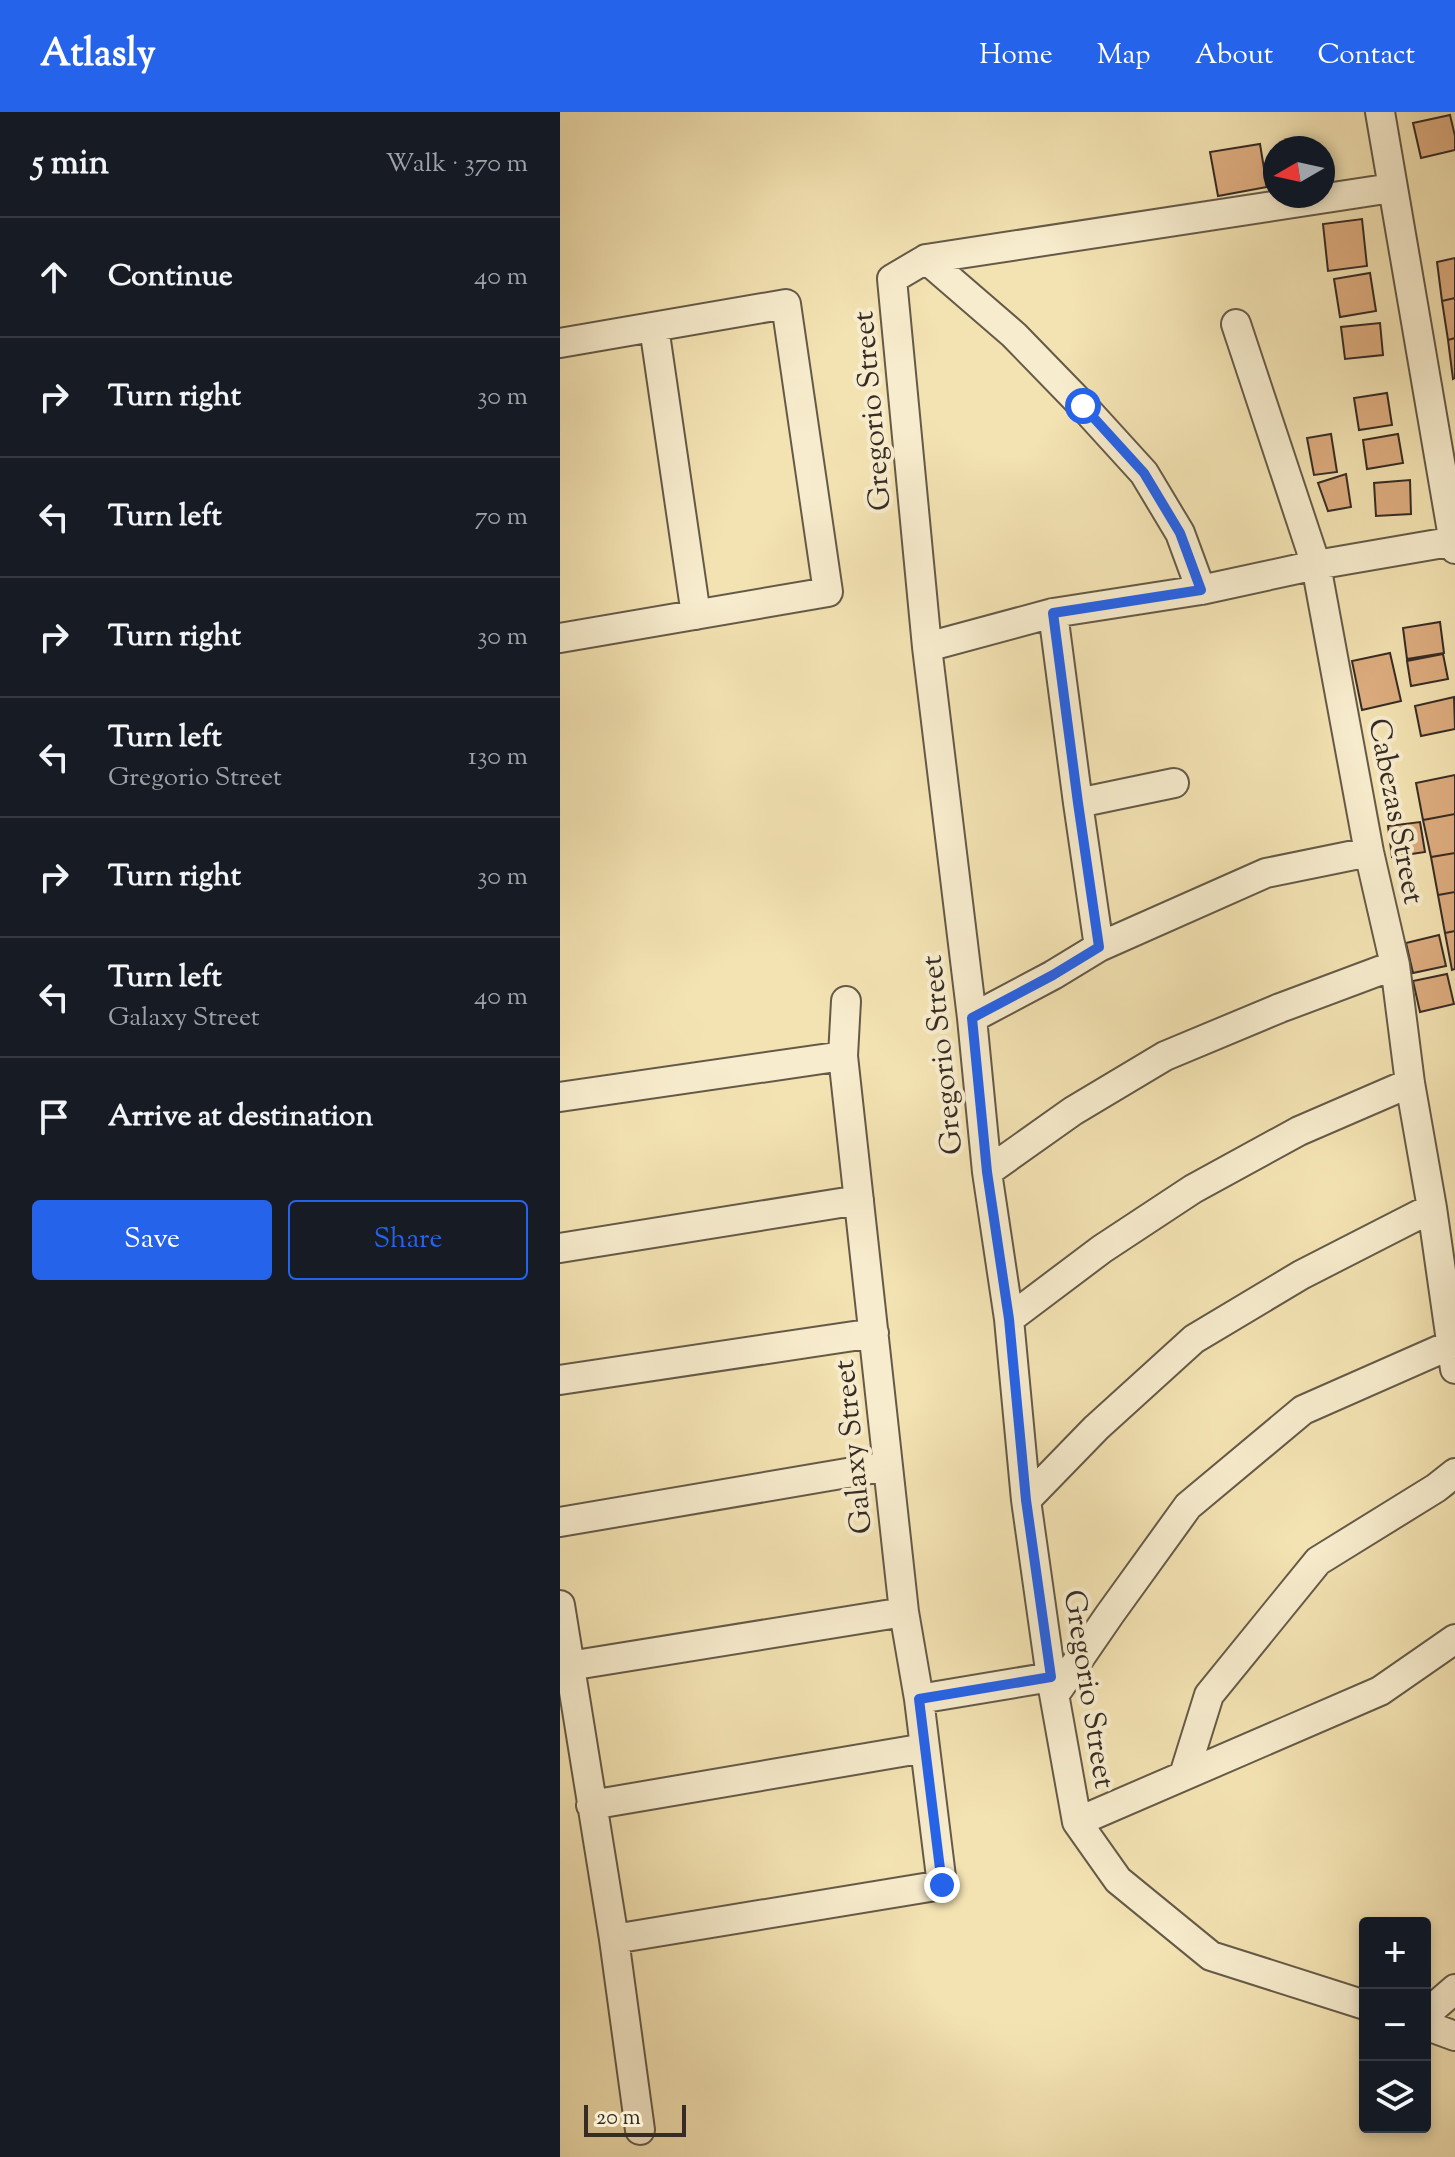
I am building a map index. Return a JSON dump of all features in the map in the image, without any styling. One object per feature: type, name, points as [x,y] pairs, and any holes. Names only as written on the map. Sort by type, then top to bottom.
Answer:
[{"type":"street","points":[[927,647],[1053,613],[1201,590],[1316,565],[1455,543],[1380,112]]},
{"type":"street","points":[[926,259],[1392,188]]},
{"type":"street","points":[[926,259],[1014,335],[1144,473],[1180,533],[1201,590]]},
{"type":"street","name":"Gregorio Street","points":[[926,259],[892,279],[927,647],[972,1018],[987,1172],[1009,1319],[1026,1500],[1053,1686],[1077,1822]]},
{"type":"street","points":[[560,343],[786,304],[828,592],[560,638]]},
{"type":"street","name":"Cabezas Street","points":[[1236,324],[1316,565],[1369,852],[1395,965],[1410,1083],[1454,1352]]},
{"type":"street","points":[[654,327],[696,615]]},
{"type":"street","points":[[1053,613],[1099,947]]},
{"type":"street","points":[[1078,803],[1174,783]]},
{"type":"street","points":[[972,1018],[1099,947],[1266,873],[1369,852]]},
{"type":"street","points":[[987,1172],[1073,1111],[1165,1056],[1395,965]]},
{"type":"street","name":"Galaxy Street","points":[[614,1939],[942,1885],[919,1699],[904,1612],[843,1056],[846,1001]]},
{"type":"street","points":[[560,1097],[843,1056]]},
{"type":"street","points":[[1009,1319],[1102,1249],[1193,1189],[1299,1131],[1410,1083]]},
{"type":"street","points":[[560,1248],[859,1200]]},
{"type":"street","points":[[1026,1500],[1096,1428],[1194,1339],[1301,1275],[1432,1208]]},
{"type":"street","points":[[560,1380],[874,1333]]},
{"type":"street","points":[[919,1699],[1053,1686],[1188,1506],[1303,1410],[1454,1352]]},
{"type":"street","points":[[560,1522],[888,1466]]},
{"type":"street","points":[[1184,1775],[1209,1695],[1318,1561],[1455,1473]]},
{"type":"street","points":[[560,1605],[614,1939],[640,2130]]},
{"type":"street","points":[[569,1666],[904,1612]]},
{"type":"street","points":[[1359,2003],[1211,1956],[1118,1880],[1077,1822],[1380,1691],[1455,1639]]},
{"type":"street","points":[[591,1805],[925,1748]]},
{"type":"street","points":[[1431,2010],[1455,1989]]},
{"type":"street","points":[[1431,2027],[1455,2036]]},
{"type":"building","points":[[1450,115],[1455,150],[1421,158],[1413,123]]},
{"type":"building","points":[[1260,144],[1263,188],[1218,196],[1210,152]]},
{"type":"building","points":[[1362,219],[1367,266],[1328,271],[1323,224]]},
{"type":"building","points":[[1455,258],[1455,298],[1442,301],[1437,262]]},
{"type":"building","points":[[1370,273],[1376,311],[1340,317],[1334,279]]},
{"type":"building","points":[[1455,298],[1455,338],[1448,340],[1442,301]]},
{"type":"building","points":[[1380,323],[1383,355],[1345,359],[1341,327]]},
{"type":"building","points":[[1455,338],[1455,378],[1453,379],[1448,340]]},
{"type":"building","points":[[1387,393],[1392,425],[1359,430],[1354,398]]},
{"type":"building","points":[[1331,434],[1337,472],[1314,475],[1307,438]]},
{"type":"building","points":[[1398,434],[1403,463],[1367,469],[1363,440]]},
{"type":"building","points":[[1346,474],[1351,507],[1328,511],[1318,483]]},
{"type":"building","points":[[1410,480],[1411,514],[1376,516],[1374,483]]},
{"type":"building","points":[[1440,622],[1444,653],[1407,659],[1403,628]]},
{"type":"building","points":[[1390,653],[1401,701],[1362,710],[1352,661]]},
{"type":"building","points":[[1443,654],[1448,679],[1411,686],[1407,661]]},
{"type":"building","points":[[1454,697],[1455,729],[1421,736],[1415,706]]},
{"type":"building","points":[[1455,775],[1455,814],[1423,820],[1416,783]]},
{"type":"building","points":[[1455,814],[1455,853],[1431,857],[1423,820]]},
{"type":"building","points":[[1420,822],[1425,852],[1392,857],[1388,826]]},
{"type":"building","points":[[1455,853],[1455,892],[1438,895],[1431,857]]},
{"type":"building","points":[[1455,892],[1455,931],[1445,933],[1438,895]]},
{"type":"building","points":[[1455,931],[1455,969],[1452,970],[1445,933]]},
{"type":"building","points":[[1439,935],[1446,966],[1413,973],[1406,943]]},
{"type":"building","points":[[1447,974],[1454,1004],[1420,1012],[1413,981]]},
{"type":"route","points":[[942,1885],[919,1699],[1051,1677],[1026,1500],[1009,1319],[987,1172],[972,1018],[1099,947],[1053,613],[1201,590],[1180,533],[1144,473],[1083,406]]}]
